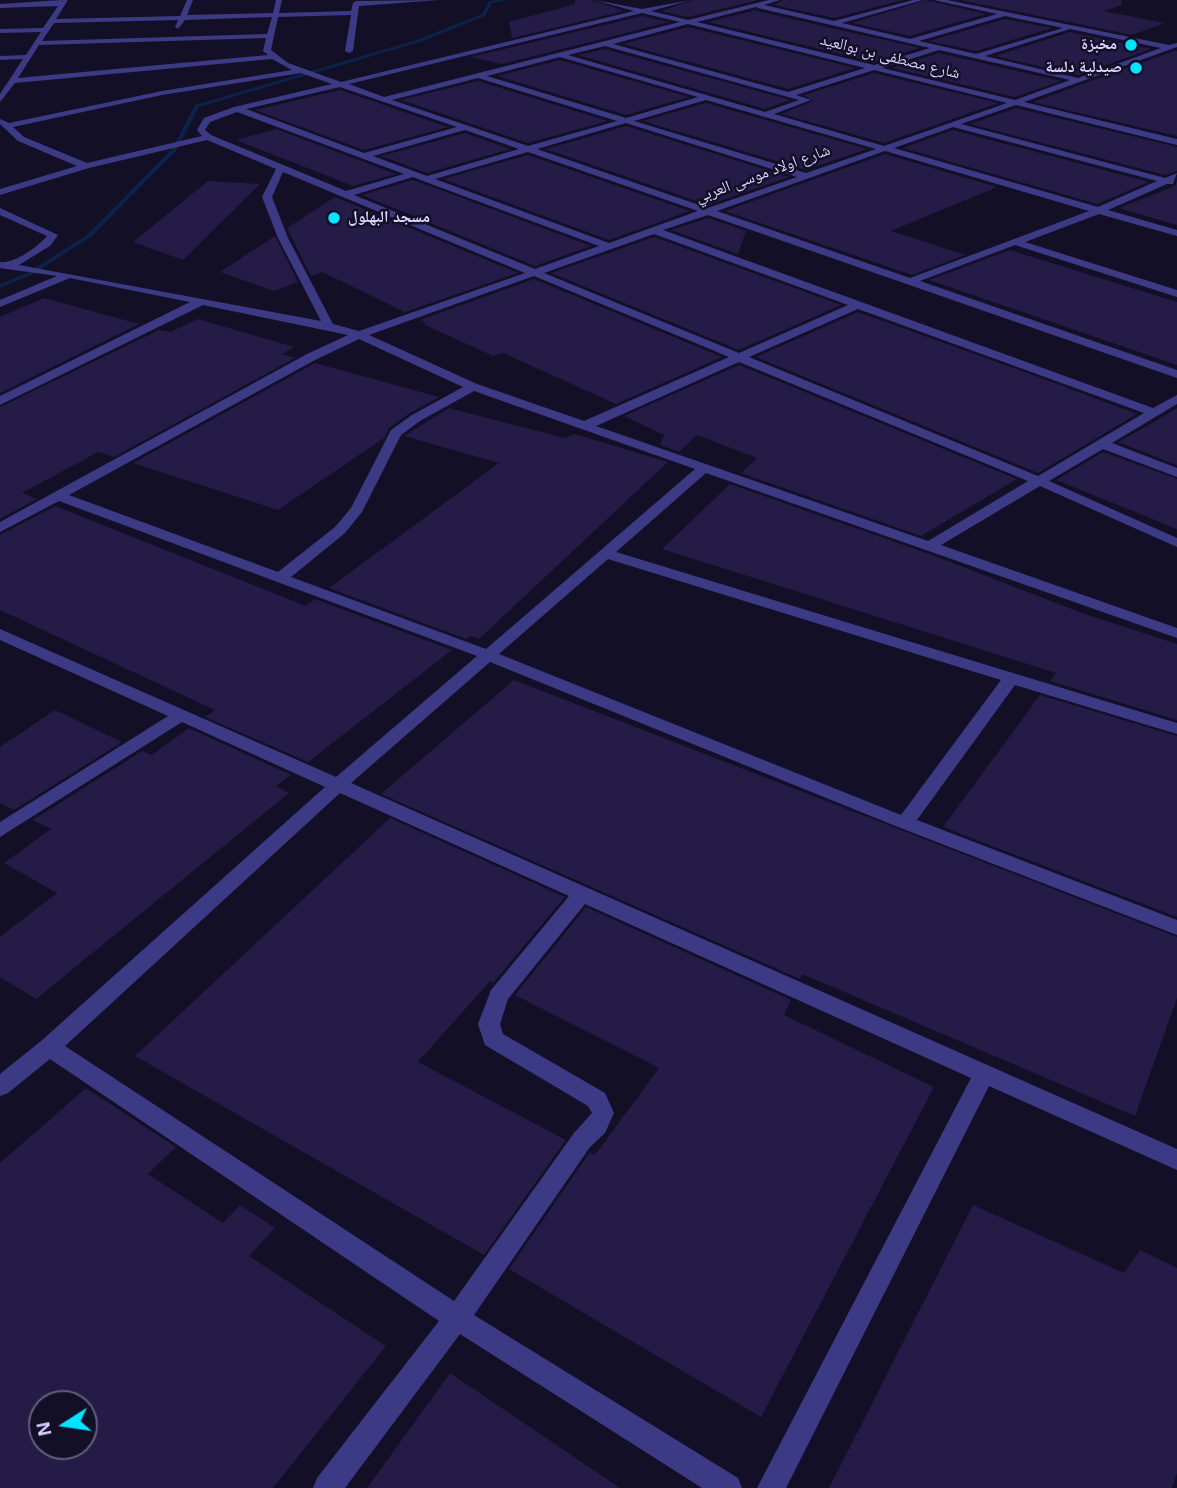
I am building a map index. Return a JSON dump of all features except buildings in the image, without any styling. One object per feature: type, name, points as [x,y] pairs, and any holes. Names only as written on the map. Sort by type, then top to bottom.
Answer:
[{"type":"street","points":[[171,39],[190,0]]},
{"type":"street","points":[[279,0],[267,51],[271,57],[300,71],[532,148],[1177,374]]},
{"type":"street","points":[[349,51],[356,2],[437,0]]},
{"type":"street","name":"شارع مصطفى بن بوالعيد","points":[[597,0],[1177,142]]},
{"type":"street","points":[[688,0],[237,109],[207,120],[201,130],[208,137],[344,195],[1040,481],[1177,543]]},
{"type":"street","points":[[385,99],[777,0]]},
{"type":"street","points":[[834,24],[920,0]]},
{"type":"street","points":[[937,0],[1174,47]]},
{"type":"street","points":[[0,6],[64,2]]},
{"type":"street","points":[[0,100],[64,2]]},
{"type":"street","points":[[755,6],[1076,79]]},
{"type":"street","points":[[51,21],[355,13]]},
{"type":"street","points":[[910,41],[1005,14]]},
{"type":"street","points":[[976,57],[1070,27]]},
{"type":"street","points":[[0,31],[45,30]]},
{"type":"street","points":[[38,43],[269,36]]},
{"type":"street","points":[[604,43],[790,93],[806,102],[766,114]]},
{"type":"street","name":"شارع اولاد موسى العربي","points":[[0,528],[311,357],[359,335],[882,147],[1174,47]]},
{"type":"street","points":[[790,93],[939,48]]},
{"type":"street","points":[[557,54],[1177,233]]},
{"type":"street","points":[[0,58],[28,57]]},
{"type":"street","points":[[11,80],[271,57]]},
{"type":"street","points":[[7,126],[162,93],[300,71]]},
{"type":"street","points":[[477,75],[806,176]]},
{"type":"street","points":[[426,179],[707,97]]},
{"type":"street","points":[[237,109],[608,246]]},
{"type":"street","points":[[0,118],[21,139],[86,166]]},
{"type":"street","points":[[950,124],[1172,182]]},
{"type":"street","points":[[363,156],[467,127]]},
{"type":"street","points":[[1153,136],[1165,131]]},
{"type":"street","points":[[0,192],[86,166],[208,137]]},
{"type":"street","points":[[281,168],[267,197],[283,238],[329,326]]},
{"type":"street","points":[[344,195],[413,174]]},
{"type":"street","points":[[911,281],[1172,182],[1177,176]]},
{"type":"street","points":[[0,211],[53,235],[46,244],[5,266]]},
{"type":"street","points":[[653,230],[855,306],[1156,413]]},
{"type":"street","points":[[1012,241],[1177,294]]},
{"type":"street","points":[[5,266],[69,275],[329,326],[359,335],[472,387],[702,470],[930,545],[1177,633]]},
{"type":"street","points":[[0,304],[69,275]]},
{"type":"street","points":[[0,401],[201,301]]},
{"type":"street","points":[[582,427],[855,306]]},
{"type":"street","points":[[281,577],[340,530],[357,509],[396,433],[416,418],[472,387]]},
{"type":"street","points":[[930,545],[1177,400]]},
{"type":"street","points":[[1100,443],[1177,473]]},
{"type":"street","points":[[0,1087],[49,1047],[338,785],[702,470]]},
{"type":"street","points":[[58,496],[488,655],[905,824],[1177,928]]},
{"type":"street","points":[[605,553],[1177,729]]},
{"type":"street","points":[[5,642],[181,715],[1177,1160]]},
{"type":"street","points":[[905,824],[1012,677]]},
{"type":"street","points":[[0,831],[181,715]]},
{"type":"street","points":[[327,1488],[457,1318],[582,1140],[597,1126],[603,1113],[597,1100],[493,1039],[489,1024],[498,996],[582,894]]},
{"type":"street","points":[[49,1047],[457,1318],[728,1488]]},
{"type":"street","points":[[771,1488],[984,1074]]},
{"type":"waterway","points":[[0,286],[29,274],[89,236],[174,150],[197,106],[418,41],[484,15],[490,2],[506,0]]},
{"type":"place","name":"مخبزة","points":[[1131,45]]},
{"type":"place","name":"صيدلية دلسة","points":[[1136,68]]},
{"type":"place","name":"مسجد البهلول","points":[[334,218]]}]
